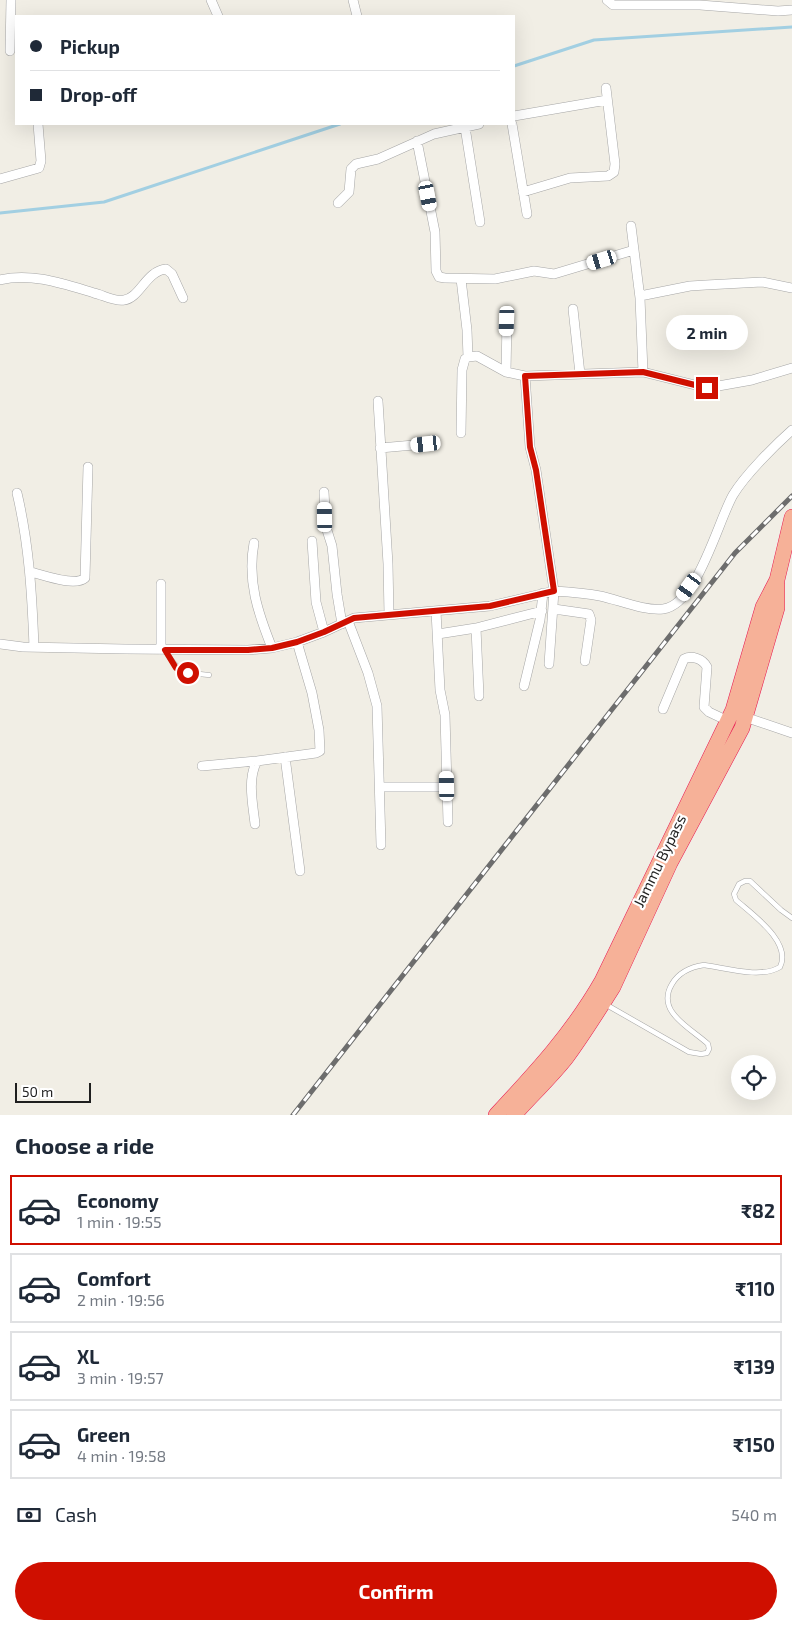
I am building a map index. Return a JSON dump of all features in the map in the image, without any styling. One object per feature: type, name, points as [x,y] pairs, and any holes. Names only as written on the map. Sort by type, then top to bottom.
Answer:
[{"type":"highway","name":"Jammu Bypass","points":[[514,1115],[565,1059],[589,1026],[598,1000],[728,721],[764,607],[777,580],[792,517]]},
{"type":"highway","name":"Jammu Bypass","points":[[496,1115],[598,1000],[613,987],[670,863],[736,741],[745,718],[777,608],[777,580]]},
{"type":"street","points":[[10,52],[11,0]]},
{"type":"street","points":[[211,0],[218,15]]},
{"type":"street","points":[[353,0],[357,15]]},
{"type":"street","points":[[606,0],[613,5],[755,4],[778,11],[792,10]]},
{"type":"street","points":[[523,192],[570,178],[608,176],[614,172],[615,164],[606,88]]},
{"type":"street","points":[[515,116],[608,100]]},
{"type":"street","points":[[0,179],[39,168],[41,161],[38,125]]},
{"type":"street","points":[[338,203],[349,192],[352,166],[378,160],[434,134],[474,125]]},
{"type":"street","points":[[512,125],[527,214]]},
{"type":"street","points":[[464,127],[480,222]]},
{"type":"street","points":[[417,141],[435,232],[437,273],[442,278],[495,279],[534,271],[554,274],[634,250]]},
{"type":"street","points":[[630,226],[640,296],[643,372]]},
{"type":"street","points":[[0,280],[15,277],[35,278],[79,288],[116,300],[125,300],[153,274],[166,269],[174,277],[183,298]]},
{"type":"street","points":[[461,279],[468,357],[465,359],[462,370],[461,433]]},
{"type":"street","points":[[640,296],[690,286],[762,282],[792,288]]},
{"type":"street","points":[[573,308],[580,374]]},
{"type":"street","points":[[506,372],[507,321]]},
{"type":"street","points":[[468,357],[476,356],[506,372],[525,376],[643,372],[707,388],[752,380],[792,368]]},
{"type":"street","points":[[525,376],[530,447],[536,470],[554,601],[549,664]]},
{"type":"street","points":[[378,401],[388,564],[389,614]]},
{"type":"street","points":[[438,632],[476,628],[554,601],[601,596],[653,609],[668,608],[681,598],[702,567],[734,494],[750,474],[792,430]]},
{"type":"street","points":[[380,448],[426,444]]},
{"type":"street","points":[[31,572],[72,582],[79,582],[85,578],[88,467]]},
{"type":"street","points":[[324,492],[326,527],[332,546],[337,594],[348,625],[360,649],[377,706],[381,845]]},
{"type":"street","points":[[17,493],[24,523],[31,572],[34,647]]},
{"type":"street","points":[[312,540],[316,602],[324,632]]},
{"type":"street","points":[[254,543],[251,566],[252,579],[257,608],[272,648]]},
{"type":"street","points":[[162,584],[163,650]]},
{"type":"street","points":[[554,601],[590,614],[591,620],[585,660]]},
{"type":"street","points":[[0,644],[34,647],[248,650],[298,645],[324,632],[348,625],[362,617],[389,614],[437,615],[490,606],[542,604]]},
{"type":"street","points":[[524,686],[542,604]]},
{"type":"street","points":[[437,615],[440,690],[445,715],[448,822]]},
{"type":"street","points":[[476,628],[479,696]]},
{"type":"street","points":[[202,766],[316,753],[320,748],[312,694],[298,645]]},
{"type":"street","points":[[663,709],[684,659],[693,657],[705,663],[707,667],[704,707],[709,712],[728,721]]},
{"type":"street","points":[[745,718],[792,733]]},
{"type":"street","points":[[285,757],[300,871]]},
{"type":"street","points":[[255,824],[252,770],[257,761]]},
{"type":"street","points":[[380,786],[447,786]]},
{"type":"lane","points":[[163,650],[180,671],[209,675]]},
{"type":"lane","points":[[598,1000],[689,1052],[701,1054],[707,1052],[709,1049],[708,1044],[677,1020],[668,1005],[667,997],[676,977],[704,965],[758,973],[780,968],[783,961],[782,949],[768,929],[736,900],[734,894],[739,884],[745,880],[750,881],[792,918]]},
{"type":"waterway","points":[[515,66],[594,40],[792,27]]},
{"type":"waterway","points":[[0,213],[104,202],[337,125]]},
{"type":"railway","points":[[293,1115],[735,553],[792,496]]},
{"type":"route","points":[[188,673],[176,668],[165,650],[248,650],[272,648],[297,642],[354,618],[490,606],[554,591],[536,470],[532,459],[526,420],[525,376],[643,372],[707,388]]}]
